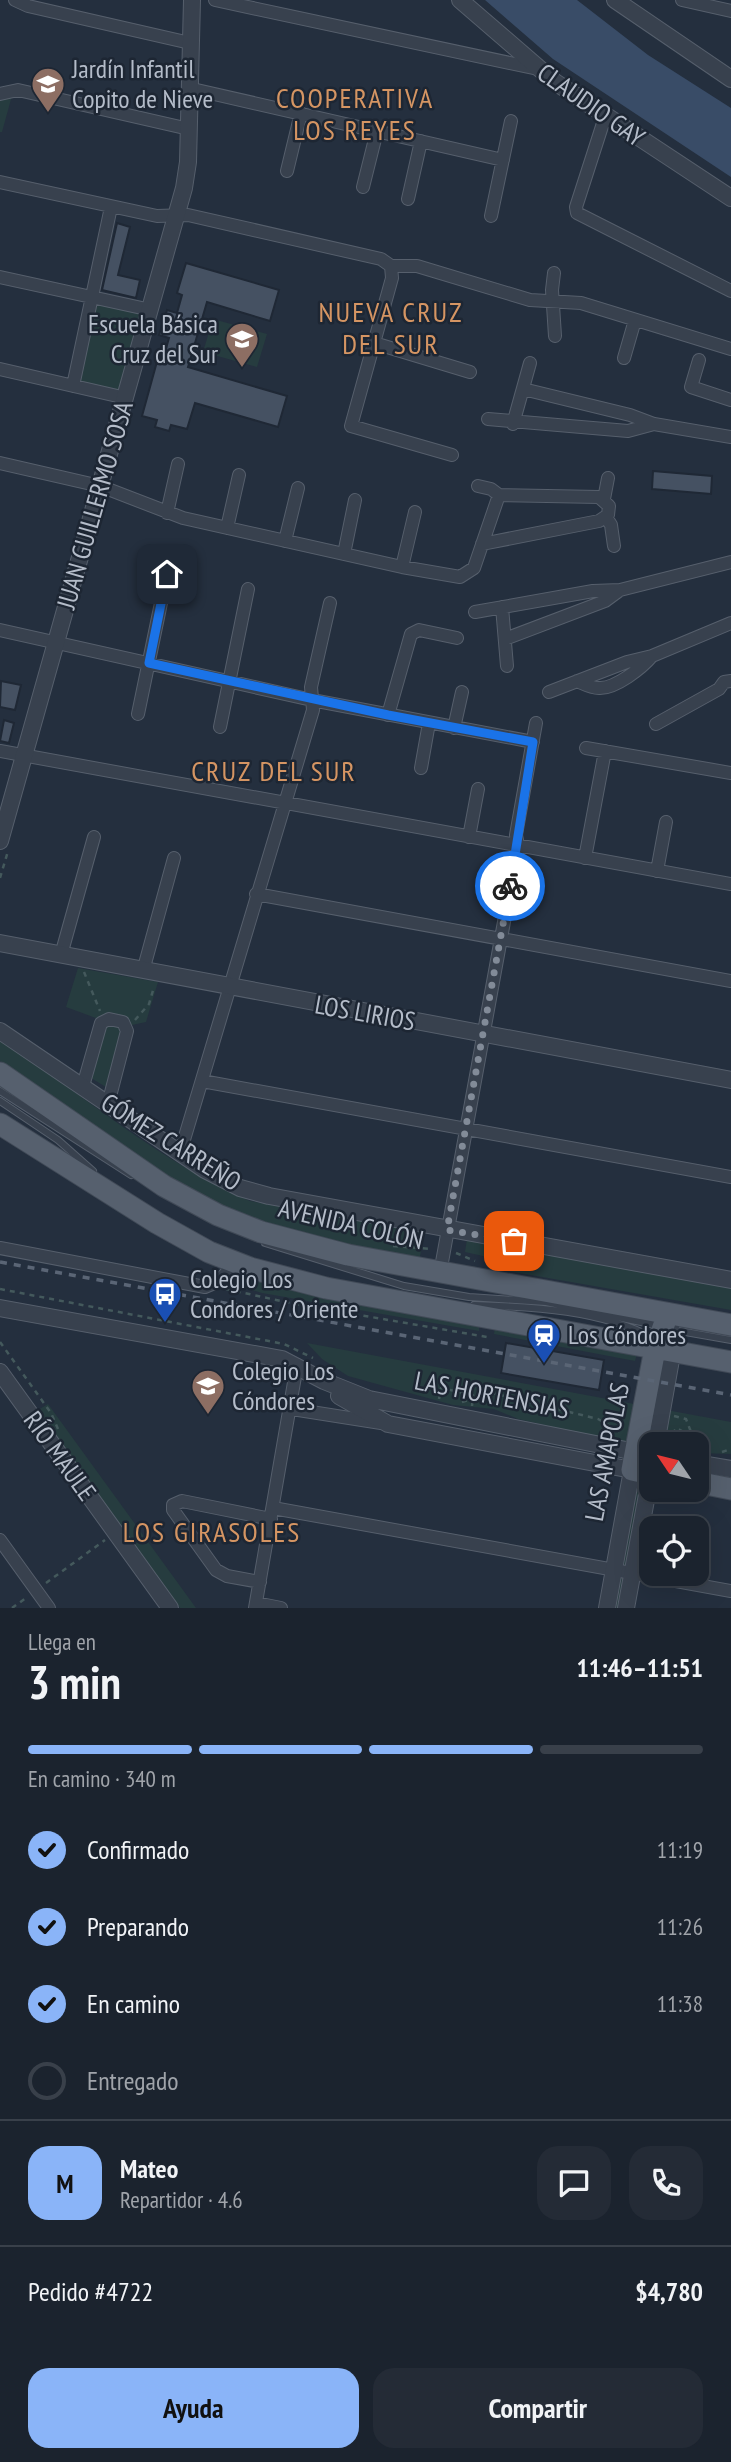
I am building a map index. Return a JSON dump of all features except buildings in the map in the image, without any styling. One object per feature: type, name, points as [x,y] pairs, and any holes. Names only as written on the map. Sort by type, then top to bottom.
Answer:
[{"type":"main road","name":"AVENIDA COLÓN","points":[[0,1073],[164,1186],[218,1215],[304,1246],[440,1273],[664,1335],[731,1362]]},
{"type":"main road","name":"AVENIDA COLÓN","points":[[0,1124],[156,1223],[235,1263],[326,1289],[664,1335],[731,1325]]},
{"type":"main road","name":"LAS AMAPOLAS","points":[[650,1432],[664,1335]]},
{"type":"main road","points":[[709,1485],[731,1489]]},
{"type":"street","points":[[15,0],[28,6],[190,43]]},
{"type":"street","name":"JUAN GUILLERMO SOSA","points":[[0,841],[177,216],[187,170],[192,0]]},
{"type":"street","points":[[215,0],[538,69]]},
{"type":"street","name":"CLAUDIO GAY","points":[[460,0],[538,69],[606,117],[731,198]]},
{"type":"street","points":[[615,0],[731,79]]},
{"type":"street","points":[[682,0],[731,10]]},
{"type":"street","points":[[188,88],[503,160]]},
{"type":"street","points":[[4,92],[189,130]]},
{"type":"street","points":[[287,171],[300,113]]},
{"type":"street","points":[[606,117],[576,207],[577,213],[731,291]]},
{"type":"street","points":[[491,216],[511,121]]},
{"type":"street","points":[[363,187],[377,131]]},
{"type":"street","points":[[408,199],[421,141]]},
{"type":"street","points":[[0,182],[157,216],[187,215],[381,259],[390,267],[392,278],[351,426],[452,455]]},
{"type":"street","name":"JUAN GUILLERMO SOSA","points":[[73,386],[111,206]]},
{"type":"street","points":[[390,267],[409,264],[530,300],[580,303],[731,349]]},
{"type":"street","points":[[554,274],[555,336]]},
{"type":"street","points":[[0,276],[150,310]]},
{"type":"street","points":[[624,358],[635,320]]},
{"type":"street","points":[[374,343],[470,372]]},
{"type":"street","points":[[699,360],[691,387],[731,400]]},
{"type":"street","points":[[513,424],[530,363]]},
{"type":"street","points":[[0,369],[126,398]]},
{"type":"street","points":[[523,388],[630,415],[654,424],[731,437]]},
{"type":"street","points":[[488,419],[513,424],[636,431],[654,424]]},
{"type":"street","points":[[0,463],[100,486],[167,513],[227,528],[402,567],[460,577],[474,568],[499,495]]},
{"type":"street","points":[[167,513],[178,464]]},
{"type":"street","points":[[227,528],[239,475]]},
{"type":"street","points":[[606,517],[609,506],[604,499],[608,478]]},
{"type":"street","points":[[478,486],[491,489],[499,495],[545,494],[604,499]]},
{"type":"street","points":[[285,541],[298,488]]},
{"type":"street","points":[[344,554],[355,500]]},
{"type":"street","points":[[402,567],[415,512]]},
{"type":"street","points":[[482,544],[606,517]]},
{"type":"street","points":[[606,517],[611,524],[614,546]]},
{"type":"street","points":[[475,612],[593,591],[620,590],[731,562]]},
{"type":"street","points":[[138,715],[167,574]]},
{"type":"street","points":[[220,727],[248,589]]},
{"type":"street","points":[[505,639],[605,601],[620,590]]},
{"type":"street","points":[[180,1153],[313,710],[311,687],[330,603]]},
{"type":"street","points":[[502,607],[507,666]]},
{"type":"street","points":[[549,692],[577,681],[606,687],[638,669],[652,656],[731,623]]},
{"type":"street","points":[[0,630],[312,700],[533,742]]},
{"type":"street","points":[[388,715],[411,634],[419,630],[457,638]]},
{"type":"street","points":[[656,724],[725,688],[724,682],[731,681]]},
{"type":"street","points":[[454,728],[462,692]]},
{"type":"street","points":[[421,768],[429,723]]},
{"type":"street","points":[[440,1273],[518,845],[516,835],[536,723]]},
{"type":"street","points":[[586,748],[731,773]]},
{"type":"street","points":[[0,751],[731,884]]},
{"type":"street","points":[[585,858],[605,751]]},
{"type":"street","points":[[469,837],[478,789]]},
{"type":"street","points":[[657,871],[666,822]]},
{"type":"street","points":[[61,955],[93,837]]},
{"type":"street","points":[[150,972],[174,858]]},
{"type":"street","points":[[256,894],[731,981]]},
{"type":"street","name":"LOS LIRIOS","points":[[0,943],[731,1080]]},
{"type":"street","points":[[83,1086],[115,1022]]},
{"type":"street","points":[[108,1104],[115,1022]]},
{"type":"street","name":"GÓMEZ CARREÑO","points":[[0,1031],[180,1153],[228,1183],[254,1193],[731,1280]]},
{"type":"street","points":[[202,1081],[731,1177]]},
{"type":"street","points":[[0,1248],[205,1287],[219,1281],[235,1263]]},
{"type":"street","name":"LAS HORTENSIAS","points":[[0,1308],[282,1359],[324,1381],[344,1399],[388,1424]]},
{"type":"street","name":"LAS AMAPOLAS","points":[[656,1432],[662,1414],[664,1335]]},
{"type":"street","points":[[281,1608],[255,1606],[292,1409],[297,1365]]},
{"type":"street","name":"RÍO MAULE","points":[[0,1372],[170,1608]]},
{"type":"street","name":"LAS HORTENSIAS","points":[[324,1381],[391,1404],[639,1458]]},
{"type":"street","name":"LAS HORTENSIAS","points":[[292,1409],[639,1459]]},
{"type":"street","points":[[709,1465],[731,1469]]},
{"type":"street","name":"LAS AMAPOLAS","points":[[607,1608],[614,1570],[639,1484]]},
{"type":"street","points":[[260,1582],[227,1576],[216,1570],[173,1510],[174,1503],[182,1501],[272,1513],[731,1591]]},
{"type":"street","name":"LAS AMAPOLAS","points":[[626,1608],[641,1502]]},
{"type":"street","points":[[0,1540],[49,1608]]},
{"type":"lane","points":[[0,1091],[176,1203]]},
{"type":"lane","points":[[0,1101],[58,1140],[112,1185],[207,1240]]},
{"type":"lane","points":[[211,1222],[224,1227]]},
{"type":"lane","points":[[260,1242],[404,1286],[469,1297],[546,1302],[664,1335]]},
{"type":"lane","points":[[257,1260],[325,1279],[458,1303],[520,1306],[592,1316],[664,1335],[731,1340]]},
{"type":"path","points":[[79,958],[115,1022],[149,1004],[150,972]]},
{"type":"path","points":[[0,1289],[284,1344],[315,1359]]},
{"type":"path","points":[[234,1292],[487,1337]]},
{"type":"path","points":[[0,1342],[55,1418]]},
{"type":"path","points":[[453,1401],[465,1402],[492,1393],[598,1419],[639,1454]]},
{"type":"path","points":[[662,1414],[681,1417],[688,1422],[691,1432]]},
{"type":"path","points":[[676,1432],[675,1430],[681,1429],[688,1422]]},
{"type":"path","points":[[722,1452],[731,1449]]},
{"type":"path","points":[[12,1608],[115,1532]]},
{"type":"green space","points":[[13,92],[2,132],[0,132],[0,96]]},
{"type":"green space","points":[[94,300],[148,312],[123,395],[76,383]]},
{"type":"green space","points":[[213,319],[267,334],[257,367],[203,352]]},
{"type":"green space","points":[[78,968],[158,982],[146,1022],[123,1027],[106,1087],[91,1078],[104,1021],[66,1007]]},
{"type":"green space","points":[[0,1038],[153,1147],[250,1201],[425,1231],[419,1261],[282,1233],[184,1189],[0,1061]]},
{"type":"green space","points":[[467,1239],[731,1287],[731,1310],[503,1270],[505,1261],[465,1252]]},
{"type":"green space","points":[[237,1270],[479,1323],[479,1331],[262,1293],[225,1282]]},
{"type":"green space","points":[[495,1328],[637,1354],[635,1361],[494,1334]]},
{"type":"green space","points":[[307,1343],[731,1422],[731,1454],[709,1453],[709,1432],[639,1432],[639,1446],[518,1419],[494,1409],[453,1405],[348,1376],[322,1359]]},
{"type":"green space","points":[[48,1404],[196,1608],[180,1608],[38,1410]]},
{"type":"green space","points":[[637,1489],[639,1501],[619,1608],[614,1608]]},
{"type":"water","points":[[485,0],[577,0],[648,55],[731,108],[731,177],[553,59]]},
{"type":"railway","points":[[0,1262],[731,1395]]},
{"type":"way so far","points":[[510,886],[447,1230],[514,1241]]},
{"type":"place","name":"Jardín Infantil Copito de Nieve","points":[[48,114]]},
{"type":"place","name":"Escuela Básica Cruz del Sur","points":[[242,369]]},
{"type":"place","name":"Colegio Los Condores / Oriente","points":[[165,1324]]},
{"type":"place","name":"Los Cóndores","points":[[544,1365]]},
{"type":"place","name":"Colegio Los Cóndores","points":[[208,1416]]},
{"type":"district","name":"COOPERATIVA LOS REYES","points":[[355,114]]},
{"type":"district","name":"NUEVA CRUZ DEL SUR","points":[[391,328]]},
{"type":"district","name":"CRUZ DEL SUR","points":[[274,771]]},
{"type":"district","name":"LOS GIRASOLES","points":[[212,1532]]},
{"type":"route","points":[[167,574],[149,663],[312,700],[533,742],[516,835],[518,845],[510,886]]}]
